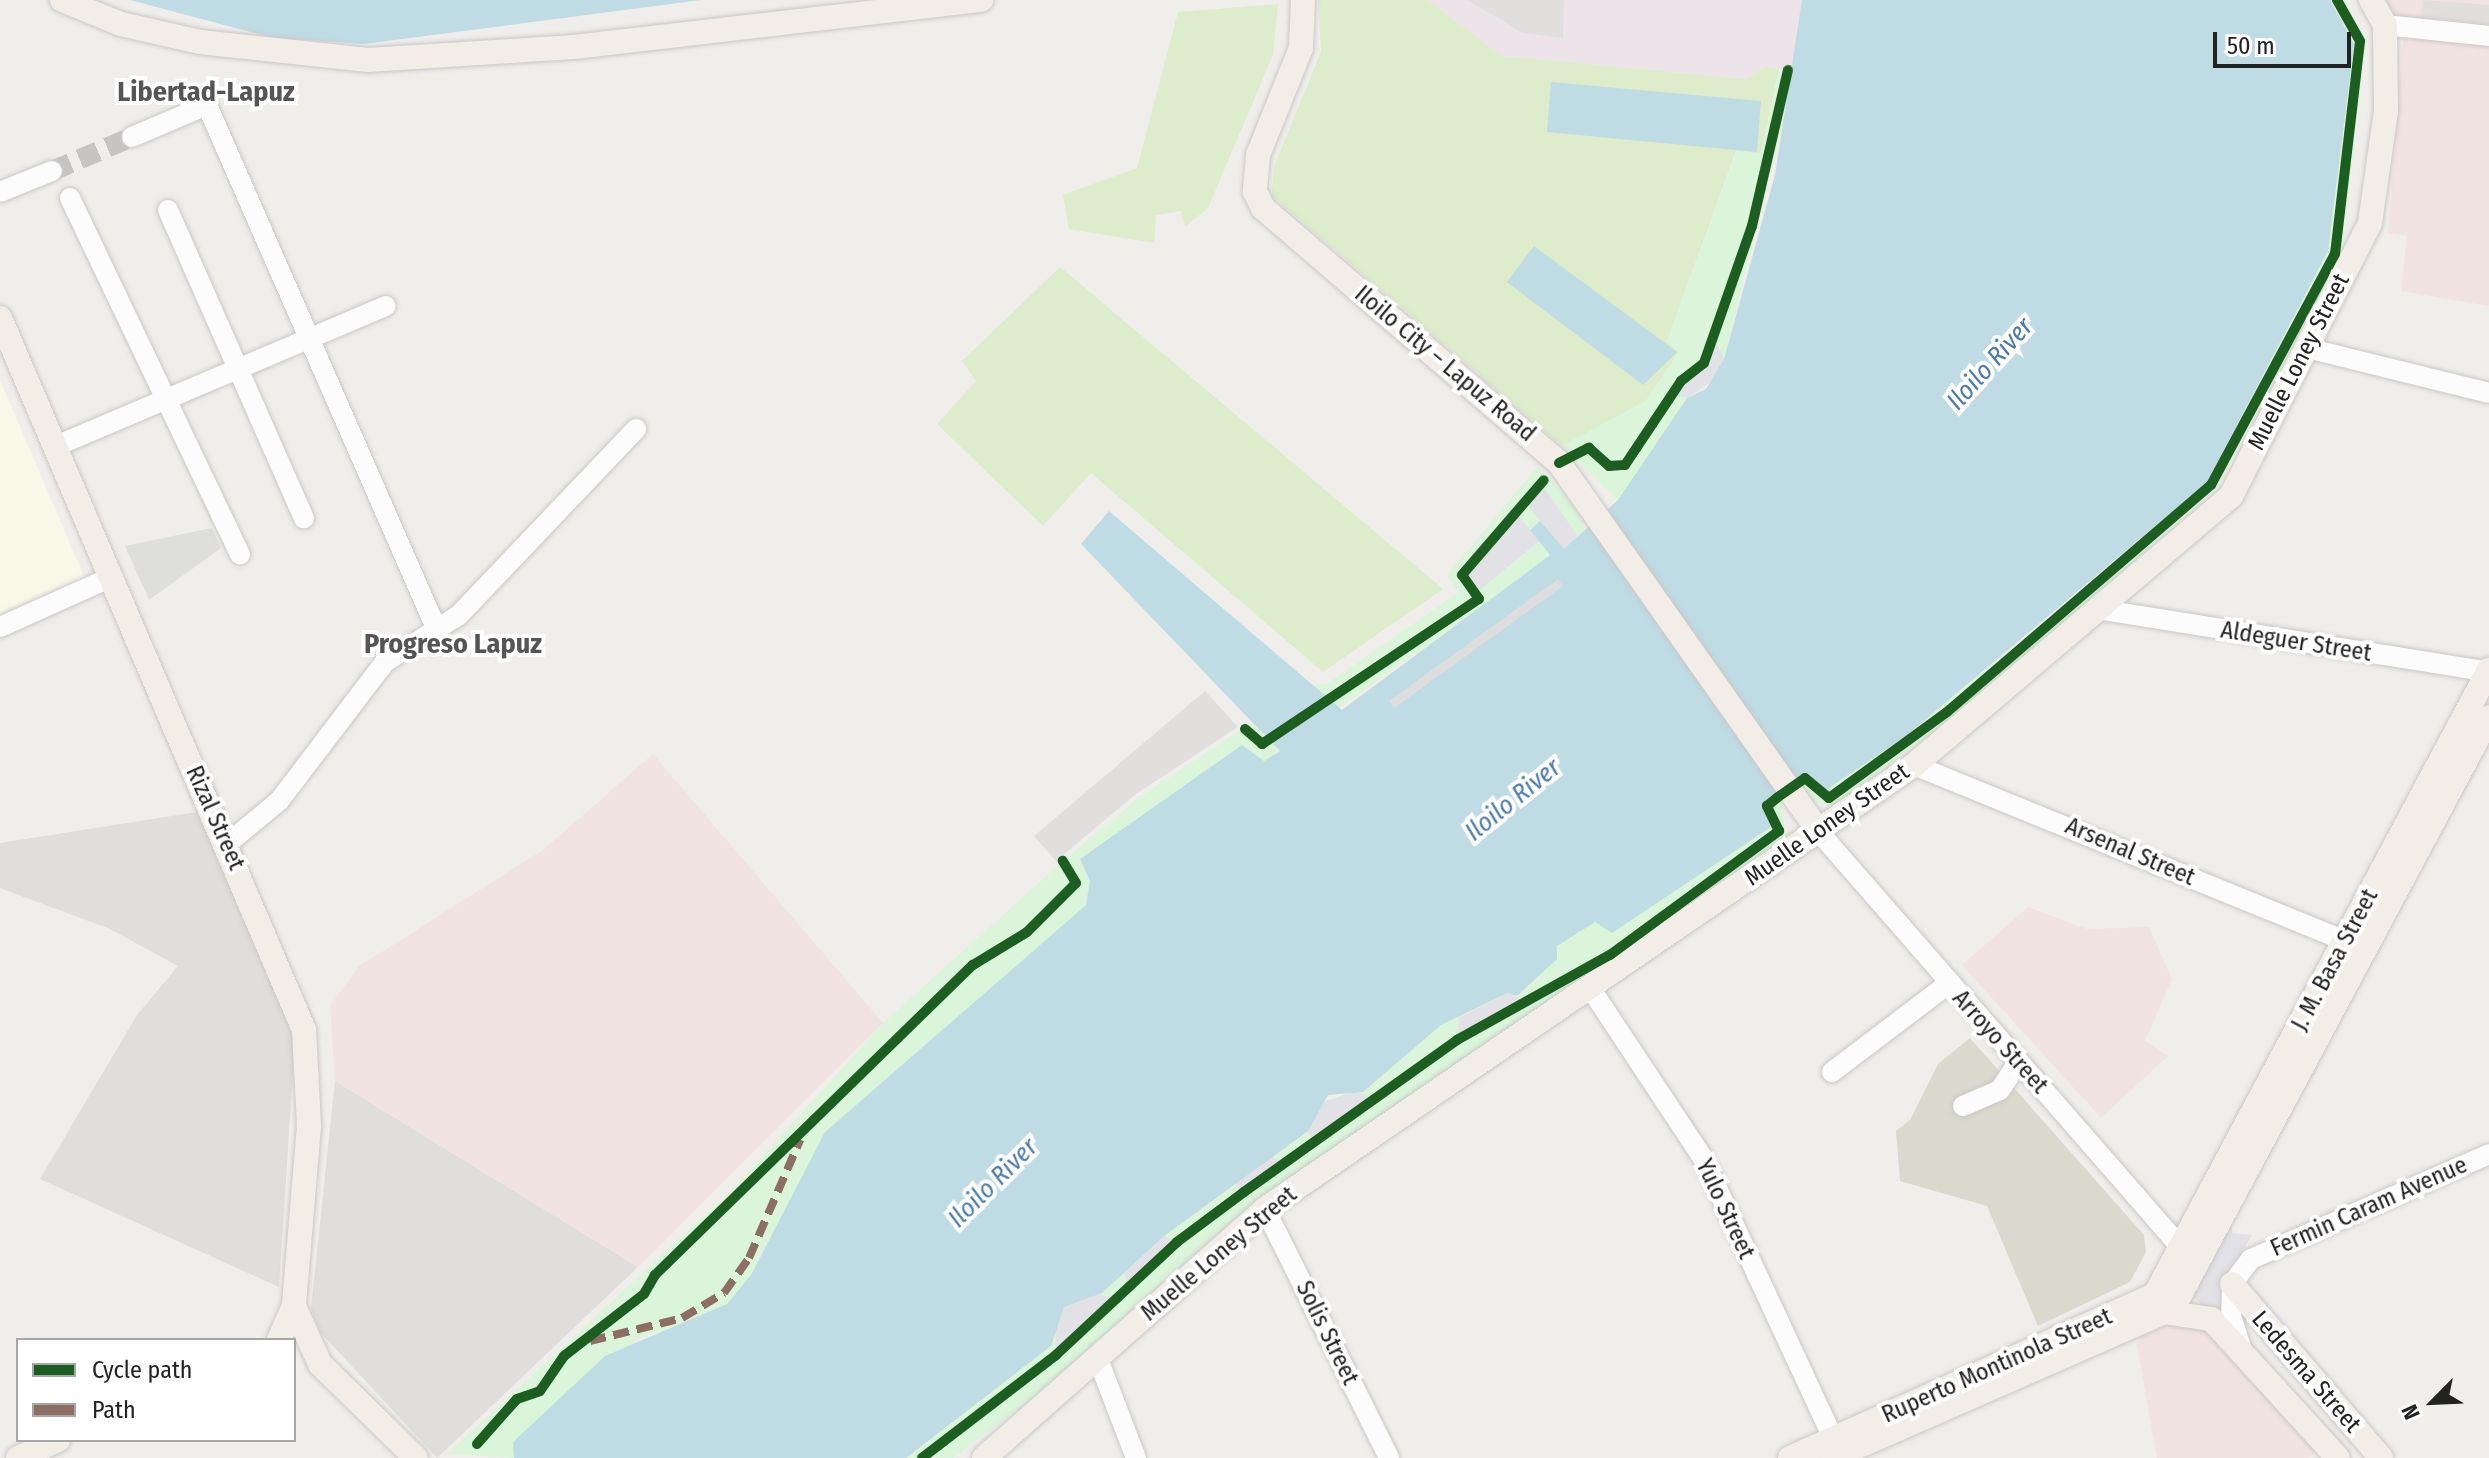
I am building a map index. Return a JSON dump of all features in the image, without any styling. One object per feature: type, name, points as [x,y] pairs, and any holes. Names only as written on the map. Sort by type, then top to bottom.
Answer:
[{"type":"main road","points":[[62,0],[121,24],[200,42],[368,60],[574,47],[981,0]]},
{"type":"main road","name":"Iloilo City – Lapuz Road","points":[[1303,0],[1301,48],[1258,155],[1255,192],[1263,208],[1523,428],[1589,502],[1819,832]]},
{"type":"main road","name":"Muelle Loney Street","points":[[984,1458],[1265,1209],[1914,765],[2103,610],[2231,496],[2370,223],[2386,111],[2385,25],[2371,0]]},
{"type":"main road","name":"Rizal Street","points":[[0,318],[295,1003],[308,1056],[294,1306],[280,1338]]},
{"type":"main road","name":"J. M. Basa Street","points":[[2190,1256],[2346,941],[2489,671]]},
{"type":"main road","name":"J. M. Basa Street","points":[[2190,1256],[2489,717]]},
{"type":"main road","points":[[1837,1451],[2164,1312],[2190,1256]]},
{"type":"main road","name":"Ruperto Montinola Street","points":[[1790,1458],[1837,1451],[2155,1295],[2190,1256]]},
{"type":"main road","name":"Ledesma Street","points":[[2232,1284],[2381,1458]]},
{"type":"main road","points":[[294,1306],[320,1364],[416,1458]]},
{"type":"main road","name":"Ledesma Street","points":[[2164,1312],[2203,1314],[2242,1350],[2338,1458]]},
{"type":"main road","points":[[296,1358],[320,1364]]},
{"type":"main road","points":[[18,1458],[54,1442]]},
{"type":"street","points":[[2385,25],[2489,36]]},
{"type":"street","points":[[132,137],[207,105],[436,628]]},
{"type":"street","points":[[0,192],[52,171]]},
{"type":"street","points":[[70,198],[163,401],[240,555]]},
{"type":"street","points":[[168,210],[234,371],[304,518]]},
{"type":"street","points":[[56,446],[386,306]]},
{"type":"street","points":[[2307,348],[2489,393]]},
{"type":"street","points":[[227,844],[279,801],[385,662],[436,628],[513,564],[636,429]]},
{"type":"street","points":[[0,627],[112,577]]},
{"type":"street","name":"Aldeguer Street","points":[[2103,610],[2489,671]]},
{"type":"street","name":"Arsenal Street","points":[[1914,765],[2346,941]]},
{"type":"street","name":"Arroyo Street","points":[[1819,832],[1948,984],[2190,1256]]},
{"type":"street","points":[[1832,1072],[1948,984]]},
{"type":"street","name":"Yulo Street","points":[[1589,986],[1703,1158],[1837,1451]]},
{"type":"street","points":[[1963,1106],[2000,1090],[2018,1062]]},
{"type":"street","name":"Fermin Caram Avenue","points":[[2232,1284],[2251,1259],[2489,1154]]},
{"type":"street","name":"Solis Street","points":[[1265,1209],[1389,1458]]},
{"type":"street","points":[[2232,1284],[2231,1317],[2242,1350]]},
{"type":"street","points":[[1098,1359],[1136,1458]]},
{"type":"shaded area","points":[[1427,0],[1802,0],[1795,71],[1766,67],[1745,79],[1502,56]]},
{"type":"shaded area","points":[[1467,0],[1564,0],[1563,38],[1523,33]]},
{"type":"shaded area","points":[[2384,0],[2489,0],[2489,306],[2401,291],[2407,236],[2388,233],[2403,36]]},
{"type":"shaded area","points":[[2423,0],[2489,5],[2489,24],[2421,17]]},
{"type":"shaded area","points":[[1715,340],[1724,359],[1715,379],[1687,398],[1672,395],[1704,363]]},
{"type":"shaded area","points":[[0,380],[86,581],[0,620]]},
{"type":"shaded area","points":[[1541,483],[1579,538],[1564,550],[1525,502]]},
{"type":"shaded area","points":[[1516,513],[1539,541],[1475,594],[1462,575]]},
{"type":"shaded area","points":[[212,528],[221,548],[149,600],[125,546]]},
{"type":"shaded area","points":[[1205,691],[1238,727],[1136,794],[1056,861],[1034,836]]},
{"type":"shaded area","points":[[653,754],[883,1023],[638,1267],[335,1081],[330,1006],[358,967],[543,850]]},
{"type":"shaded area","points":[[197,812],[295,1040],[279,1287],[40,1179],[137,1015],[178,966],[110,929],[0,888],[0,843]]},
{"type":"shaded area","points":[[2028,907],[2087,929],[2149,927],[2172,979],[2145,1041],[2168,1056],[2101,1118],[1962,965]]},
{"type":"shaded area","points":[[1507,993],[1526,1002],[1457,1040],[1459,1018]]},
{"type":"shaded area","points":[[1970,1038],[2144,1235],[2146,1252],[2130,1282],[2038,1326],[1987,1206],[1900,1181],[1896,1131],[1910,1120],[1938,1064]]},
{"type":"shaded area","points":[[335,1081],[638,1267],[437,1458],[321,1333],[311,1309]]},
{"type":"shaded area","points":[[1355,1091],[1378,1102],[1314,1144],[1308,1131],[1318,1104]]},
{"type":"shaded area","points":[[1271,1156],[1285,1165],[1238,1197],[1236,1180]]},
{"type":"shaded area","points":[[2232,1218],[2232,1233],[2252,1235],[2226,1280],[2221,1308],[2206,1309],[2193,1296]]},
{"type":"shaded area","points":[[1164,1236],[1177,1242],[1128,1286],[1124,1273]]},
{"type":"shaded area","points":[[1090,1294],[1119,1298],[1056,1355],[1055,1321],[1064,1307]]},
{"type":"shaded area","points":[[2172,1319],[2205,1326],[2320,1448],[2309,1458],[2157,1458],[2137,1345],[2141,1335]]},
{"type":"green space","points":[[1318,0],[1427,0],[1502,56],[1745,79],[1766,67],[1779,69],[1761,154],[1736,151],[1667,341],[1679,352],[1646,401],[1562,446],[1271,195],[1275,164],[1321,52]]},
{"type":"green space","points":[[2330,0],[2344,0],[2366,40],[2341,255],[2216,487],[1984,695],[1833,806],[1807,799],[1796,779],[1806,772],[1826,790],[1906,736],[2137,545],[2354,44]]},
{"type":"green space","points":[[1278,4],[1273,55],[1208,208],[1185,227],[1181,211],[1156,215],[1154,243],[1069,229],[1063,195],[1137,168],[1178,12]]},
{"type":"green space","points":[[1779,69],[1795,71],[1724,359],[1715,379],[1687,398],[1618,501],[1562,446],[1646,401],[1679,353],[1667,341],[1737,151],[1761,153]]},
{"type":"green space","points":[[1060,267],[1443,589],[1323,672],[1091,473],[1043,526],[937,424],[976,381],[962,361]]},
{"type":"green space","points":[[1538,466],[1578,511],[1586,533],[1264,761],[1242,745],[1080,859],[1090,881],[1086,905],[825,1132],[751,1275],[727,1304],[701,1321],[639,1338],[513,1441],[514,1458],[447,1454],[733,1189],[883,1023],[1063,861],[1138,798],[1306,686],[1328,683],[1459,592],[1447,575]]},
{"type":"green space","points":[[1774,795],[1783,806],[1785,838],[1621,949],[1616,961],[953,1458],[906,1458],[1050,1346],[1052,1335],[1164,1236],[1307,1131],[1311,1116],[1363,1092],[1441,1025],[1557,959],[1556,946],[1774,824],[1760,806]]},
{"type":"water","points":[[130,0],[701,0],[364,44],[273,38]]},
{"type":"water","name":"Iloilo River","points":[[1802,0],[2330,0],[2354,44],[2328,251],[2207,482],[1906,736],[1826,790],[1805,772],[1760,806],[1774,825],[1612,933],[1595,922],[1557,946],[1557,959],[1517,996],[1507,993],[1441,1025],[1363,1092],[1328,1095],[1308,1131],[1164,1236],[1102,1293],[1064,1307],[1051,1346],[906,1458],[514,1458],[513,1442],[605,1356],[727,1304],[751,1275],[825,1132],[1086,905],[1090,881],[1080,859],[1242,745],[1264,761],[1280,751],[1081,544],[1109,511],[1342,710],[1550,555],[1530,530],[1540,521],[1564,549],[1618,500],[1687,398],[1706,389],[1724,359],[1775,175]]},
{"type":"water","points":[[1551,82],[1761,101],[1757,152],[1547,132]]},
{"type":"water","points":[[1534,246],[1677,352],[1643,385],[1507,282]]},
{"type":"pier","points":[[1558,579],[1563,586],[1394,708],[1389,701]]},
{"type":"tunnel","points":[[52,171],[132,137]]},
{"type":"marked path","points":[[590,1341],[682,1318],[724,1293],[749,1258],[800,1140]]},
{"type":"cycle path","points":[[922,1458],[1056,1355],[1177,1242],[1244,1192],[1457,1040],[1610,955],[1779,831],[1767,806],[1778,797],[1805,778],[1829,798],[1947,712],[2211,485],[2335,254],[2360,41],[2337,0]]},
{"type":"cycle path","points":[[1559,463],[1589,448],[1609,466],[1625,465],[1681,381],[1704,363],[1752,226],[1788,70]]},
{"type":"cycle path","points":[[1245,729],[1262,744],[1479,599],[1462,575],[1544,480]]},
{"type":"cycle path","points":[[477,1444],[517,1399],[540,1391],[564,1356],[644,1294],[655,1275],[973,965],[1027,932],[1076,883],[1063,861]]},
{"type":"district","name":"Libertad-Lapuz","points":[[206,92]]},
{"type":"district","name":"Progreso Lapuz","points":[[453,644]]}]
